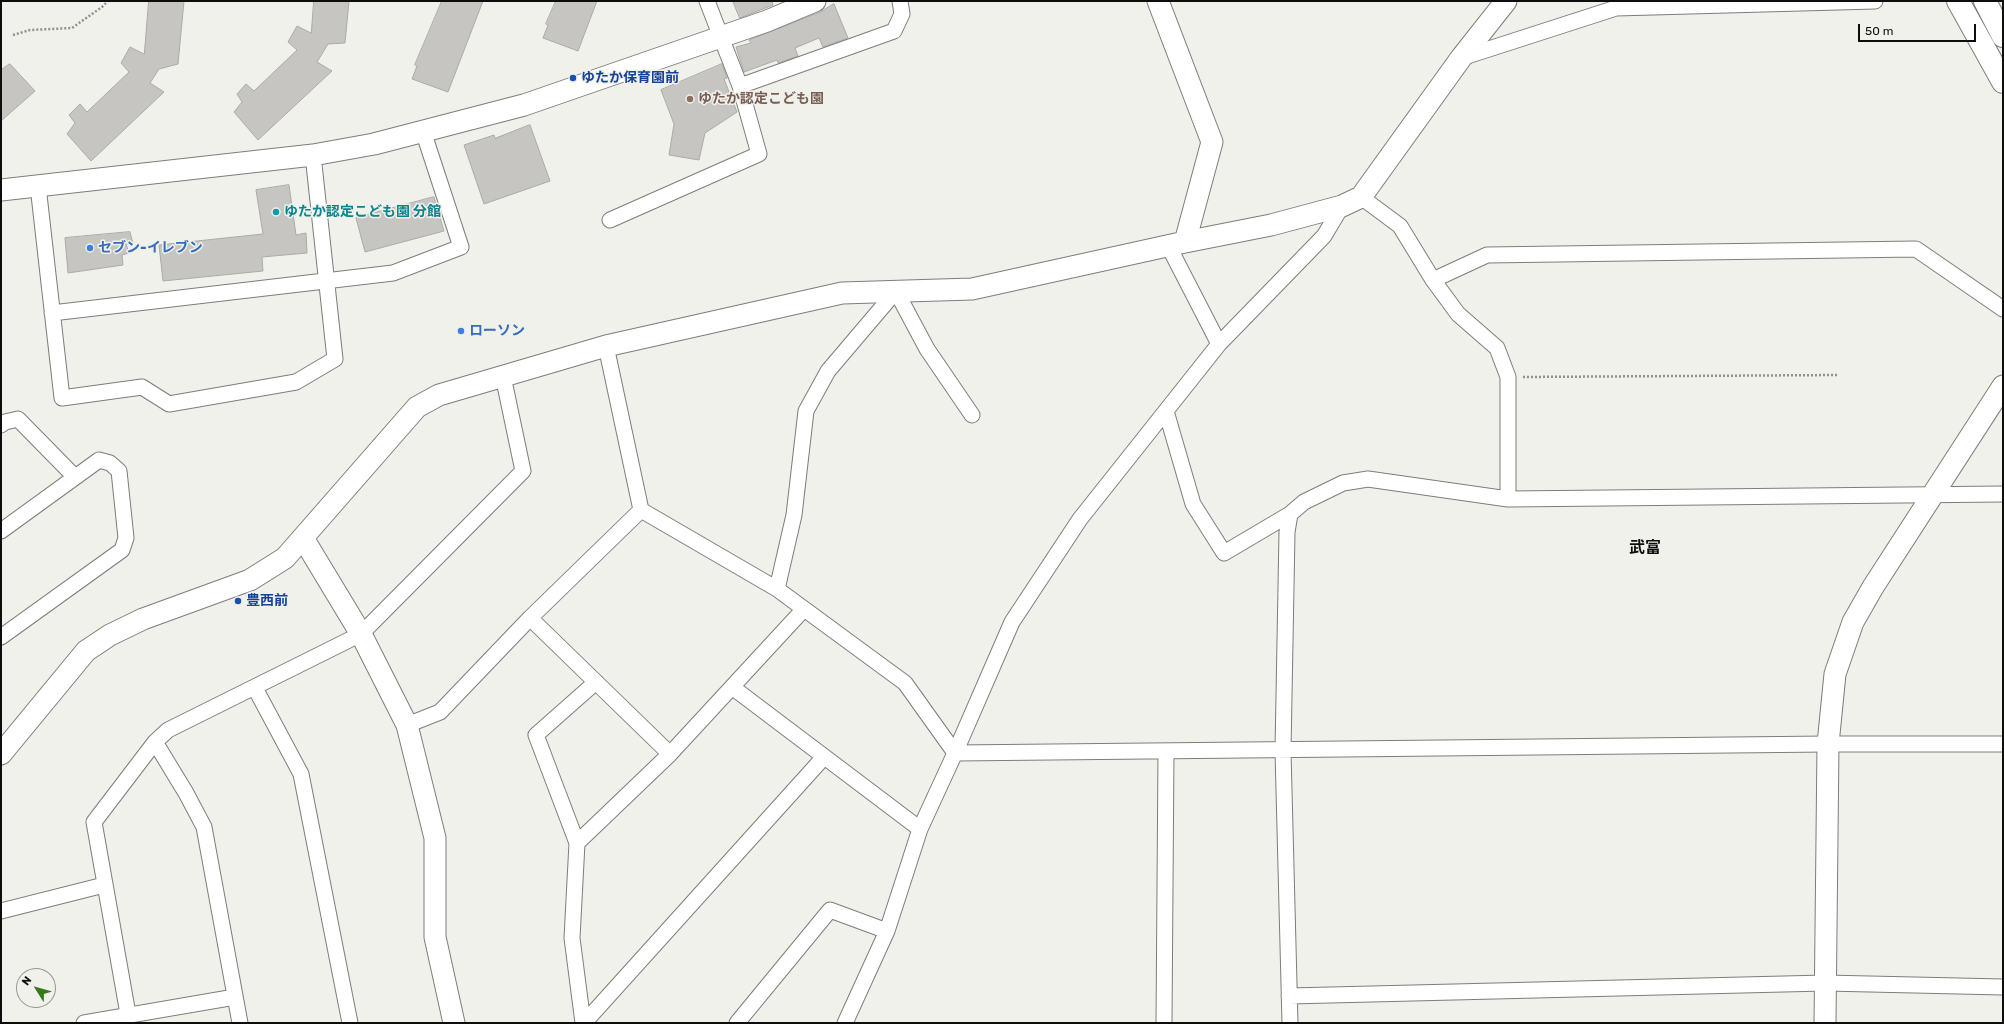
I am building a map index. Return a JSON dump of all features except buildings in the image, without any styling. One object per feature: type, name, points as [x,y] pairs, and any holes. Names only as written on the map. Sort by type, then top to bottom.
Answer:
[{"type":"main road","points":[[1958,1],[2003,82]]},
{"type":"main road","points":[[1985,1],[2003,36]]},
{"type":"street","points":[[610,220],[759,154],[740,86],[708,1]]},
{"type":"street","points":[[1,190],[313,155],[374,144],[524,105],[767,21],[816,1]]},
{"type":"street","points":[[740,86],[894,31],[902,14],[900,1]]},
{"type":"street","points":[[1158,1],[1212,142],[1176,243],[1219,344]]},
{"type":"street","points":[[1,754],[86,651],[110,635],[143,619],[250,580],[285,558],[418,406],[439,395],[606,346],[842,293],[972,288],[1176,243],[1271,225],[1342,206],[1360,197],[1461,58],[1506,1]]},
{"type":"street","points":[[1461,58],[1616,8],[1875,1]]},
{"type":"street","points":[[52,313],[393,273],[461,247],[423,131]]},
{"type":"street","points":[[38,186],[62,398],[142,388],[169,404],[296,382],[335,359],[313,155]]},
{"type":"street","points":[[1360,197],[1400,226],[1433,280],[1458,314],[1497,348],[1508,378],[1508,499]]},
{"type":"street","points":[[845,1023],[887,930],[920,829],[956,753],[1012,622],[1080,519],[1219,344],[1324,236],[1342,206]]},
{"type":"street","points":[[1433,280],[1487,255],[1916,249],[2003,309]]},
{"type":"street","points":[[896,291],[927,349],[972,415]]},
{"type":"street","points":[[777,589],[794,514],[806,411],[828,371],[896,291]]},
{"type":"street","points":[[606,346],[641,510],[777,589],[905,683],[956,753]]},
{"type":"street","points":[[128,1014],[94,822],[155,742],[168,730],[361,634],[523,472],[503,376]]},
{"type":"street","points":[[1825,1023],[1828,744],[1835,674],[1853,622],[1873,587],[2003,386]]},
{"type":"street","points":[[1166,411],[1193,504],[1224,553],[1290,514],[1304,502],[1343,483],[1368,479],[1508,499],[2003,494]]},
{"type":"street","points":[[1,425],[5,422],[18,420],[75,477]]},
{"type":"street","points":[[1,531],[99,460],[110,463],[119,471],[126,538],[122,550],[1,637]]},
{"type":"street","points":[[407,725],[440,712],[530,618],[641,510]]},
{"type":"street","points":[[1290,514],[1287,532],[1283,751],[1290,1023]]},
{"type":"street","points":[[303,538],[361,634],[407,725],[435,838],[435,937],[454,1023]]},
{"type":"street","points":[[577,843],[670,754],[804,609]]},
{"type":"street","points":[[530,618],[670,754]]},
{"type":"street","points":[[584,1023],[572,938],[577,843],[536,735],[596,682]]},
{"type":"street","points":[[732,687],[920,829]]},
{"type":"street","points":[[255,688],[301,774],[350,1023]]},
{"type":"street","points":[[155,742],[186,793],[204,827],[240,1023]]},
{"type":"street","points":[[956,753],[1283,751],[1828,744],[2003,744]]},
{"type":"street","points":[[1164,1023],[1166,751]]},
{"type":"street","points":[[584,1023],[824,757]]},
{"type":"street","points":[[1,911],[104,885]]},
{"type":"street","points":[[736,1023],[830,910],[887,930]]},
{"type":"street","points":[[1289,996],[1825,983],[2003,987]]},
{"type":"street","points":[[84,1023],[128,1014],[235,997]]},
{"type":"path","points":[[12,35],[54,28],[72,28],[108,1]]},
{"type":"path","points":[[1508,378],[1840,376]]},
{"type":"place","name":"ゆたか保育園前","points":[[573,78]]},
{"type":"place","name":"ゆたか認定こども園","points":[[690,99]]},
{"type":"place","name":"ゆたか認定こども園 分館","points":[[276,212]]},
{"type":"place","name":"セブン-イレブン","points":[[90,248]]},
{"type":"place","name":"ローソン","points":[[461,331]]},
{"type":"place","name":"豊西前","points":[[238,601]]},
{"type":"district","name":"武富","points":[[1645,548]]}]
